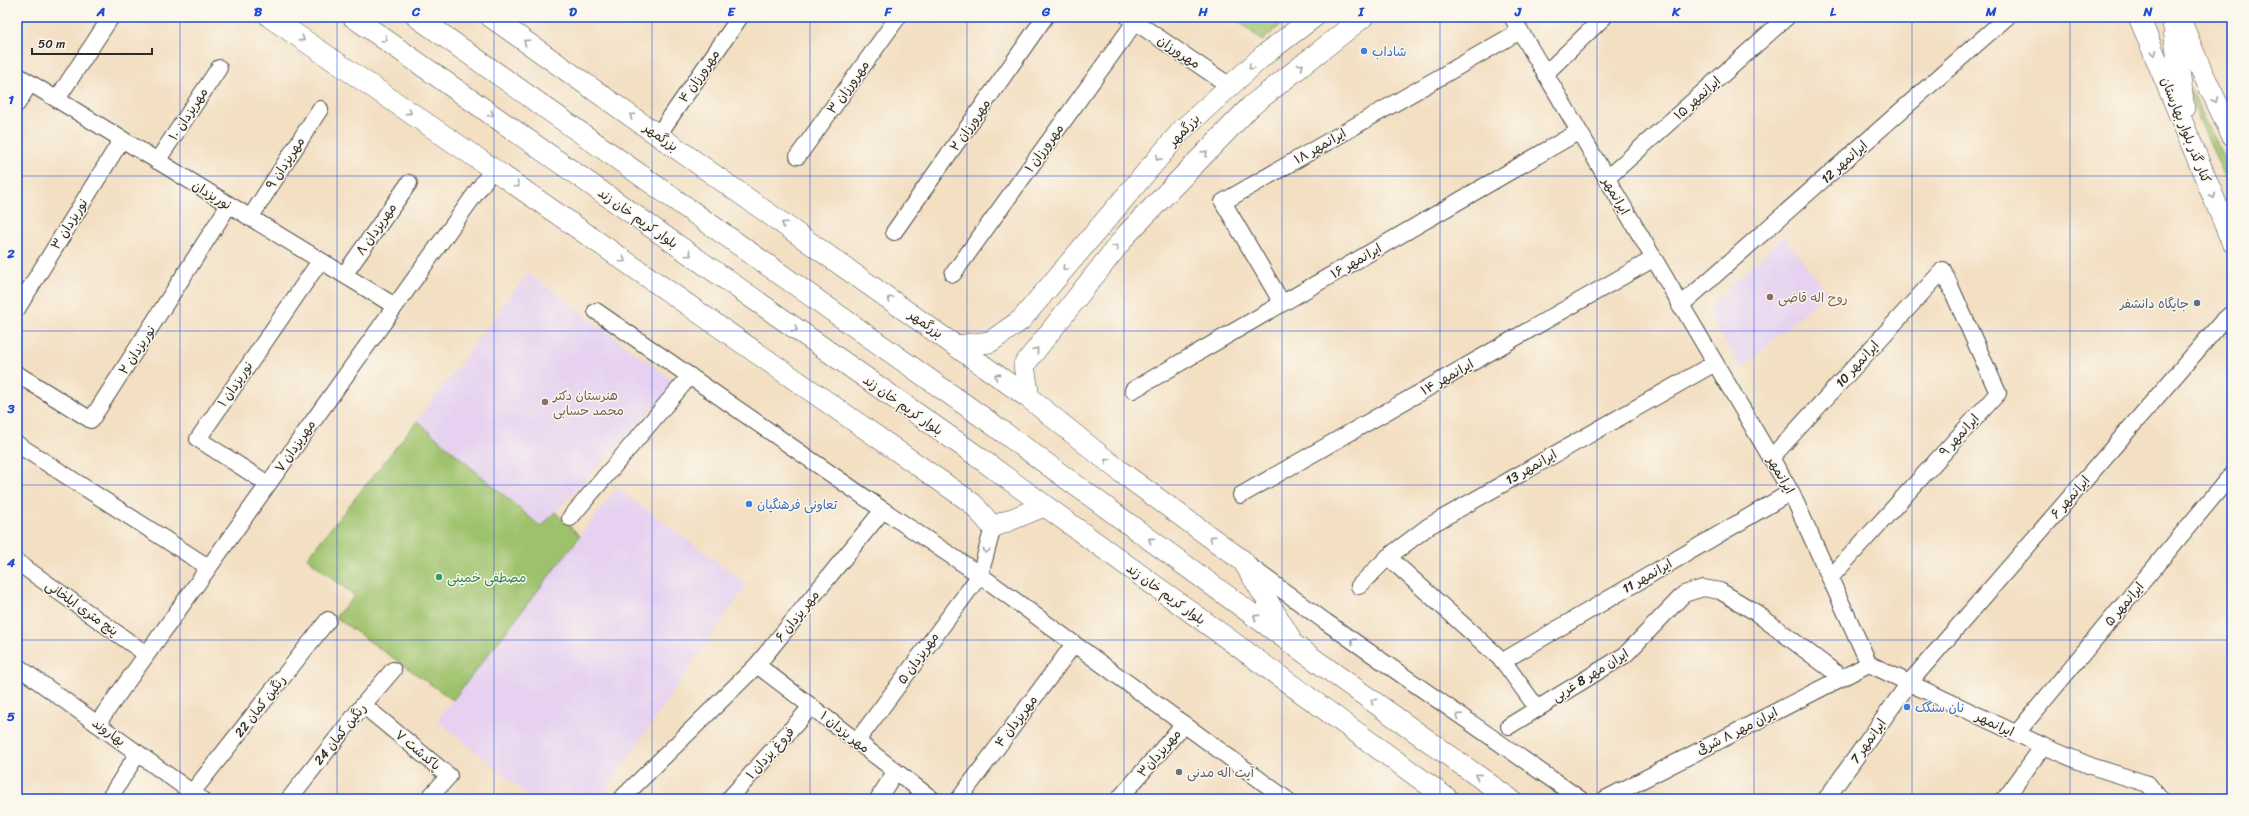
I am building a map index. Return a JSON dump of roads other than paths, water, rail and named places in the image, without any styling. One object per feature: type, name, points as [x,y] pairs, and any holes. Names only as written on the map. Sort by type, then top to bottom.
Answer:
[{"type":"main road","points":[[270,17],[493,169],[972,503],[993,527],[1044,506]]},
{"type":"main road","name":"بلوار کریم خان زند","points":[[353,17],[1044,506],[1448,799]]},
{"type":"main road","points":[[417,17],[988,421],[1294,645],[1510,799]]},
{"type":"main road","name":"بزرگمهر","points":[[491,17],[956,346],[990,342],[1021,320],[1182,130],[1264,55],[1314,17]]},
{"type":"main road","points":[[1029,398],[1024,364],[1135,226],[1250,106],[1363,17]]},
{"type":"main road","name":"کنار گذر بلوار بهارستان","points":[[2139,17],[2232,242]]},
{"type":"main road","points":[[2173,17],[2188,134]]},
{"type":"main road","points":[[2179,17],[2199,65],[2232,135]]},
{"type":"main road","points":[[1113,210],[1135,226]]},
{"type":"main road","points":[[956,346],[1029,398],[1121,472],[1243,561],[1294,645]]},
{"type":"street","points":[[57,99],[111,17]]},
{"type":"street","name":"مهرورزان ۴","points":[[658,135],[740,17]]},
{"type":"street","name":"مهرورزان ۳","points":[[798,156],[898,17]]},
{"type":"street","name":"مهرورزان ۲","points":[[894,232],[1045,17]]},
{"type":"street","name":"ایرانمهر","points":[[1512,17],[1680,306],[1791,492],[1869,664],[2043,746],[2091,766],[2148,784],[2160,799]]},
{"type":"street","points":[[1545,74],[1604,17]]},
{"type":"street","name":"ایرانمهر ۱۵","points":[[1606,179],[1787,17]]},
{"type":"street","name":"ایرانمهر 12","points":[[1680,306],[2007,17]]},
{"type":"street","name":"مهرورزان","points":[[1132,19],[1230,86]]},
{"type":"street","name":"مهرورزان ۱","points":[[953,274],[1132,19]]},
{"type":"street","name":"ایرانمهر ۱۸","points":[[1282,303],[1223,202],[1520,31]]},
{"type":"street","name":"مهریزدان ۱۰","points":[[157,161],[219,68]]},
{"type":"street","points":[[17,104],[24,79]]},
{"type":"street","name":"نوریزدان","points":[[24,79],[394,306]]},
{"type":"street","name":"مهریزدان ۹","points":[[250,218],[320,109]]},
{"type":"street","name":"ایرانمهر ۱۶","points":[[1133,390],[1578,132]]},
{"type":"street","name":"نوریزدان ۳","points":[[17,309],[122,139]]},
{"type":"street","name":"مهریزدان ۷","points":[[97,724],[493,169]]},
{"type":"street","name":"مهریزدان ۸","points":[[344,275],[409,183]]},
{"type":"street","name":"نوریزدان ۲","points":[[17,374],[91,420],[229,205]]},
{"type":"street","name":"ایرانمهر ۱۴","points":[[1241,495],[1653,259]]},
{"type":"street","name":"نوریزدان ۱","points":[[268,484],[198,439],[320,260]]},
{"type":"street","name":"ایرانمهر 10","points":[[1771,458],[1943,270]]},
{"type":"street","name":"ایرانمهر ۹","points":[[1830,578],[1998,393],[1943,270]]},
{"type":"street","points":[[596,311],[883,510],[980,575],[1286,799]]},
{"type":"street","name":"ایرانمهر ۶","points":[[1909,683],[2215,329],[2232,313]]},
{"type":"street","name":"ایرانمهر 13","points":[[1359,586],[1388,557],[1429,526],[1714,363]]},
{"type":"street","points":[[570,518],[690,376]]},
{"type":"street","points":[[17,444],[208,568]]},
{"type":"street","name":"ایرانمهر ۵","points":[[2016,734],[2232,474]]},
{"type":"street","name":"ایرانمهر 11","points":[[1503,661],[1791,492]]},
{"type":"street","name":"مهر یزدان ۶","points":[[621,799],[757,665],[883,510]]},
{"type":"street","points":[[980,575],[993,527]]},
{"type":"street","points":[[1388,557],[1503,661],[1537,708]]},
{"type":"street","points":[[1243,561],[1326,622],[1580,799]]},
{"type":"street","name":"پنج متری ایلخانی","points":[[17,562],[146,654]]},
{"type":"street","name":"مهریزدان ۵","points":[[857,741],[980,575]]},
{"type":"street","name":"ایران مهر 8 غربی","points":[[1509,726],[1626,655],[1684,594],[1703,588],[1720,591],[1755,612],[1841,678]]},
{"type":"street","name":"رنگین کمان 22","points":[[193,797],[328,620]]},
{"type":"street","name":"مهریزدان ۴","points":[[959,799],[1074,644]]},
{"type":"street","name":"ایران مهر ٨ شرقی","points":[[1606,799],[1869,664]]},
{"type":"street","name":"مهر یزدان ۱","points":[[757,665],[932,799]]},
{"type":"street","name":"بهاروند","points":[[17,666],[138,753],[193,797]]},
{"type":"street","name":"رنگین کمان 24","points":[[289,799],[363,705],[393,670]]},
{"type":"street","name":"ایرانمهر 7","points":[[1826,799],[1909,683]]},
{"type":"street","name":"پاکدشت ۷","points":[[363,705],[449,776],[428,799]]},
{"type":"street","name":"فروغ یزدان ۱","points":[[729,799],[811,707]]},
{"type":"street","name":"مهریزدان۳","points":[[1119,799],[1184,724]]},
{"type":"street","points":[[2005,799],[2043,746]]},
{"type":"street","points":[[109,799],[138,753]]},
{"type":"street","points":[[878,799],[895,772]]},
{"type":"place","name":"شاداب","points":[[1364,51]]},
{"type":"place","name":"روح اله قاضی","points":[[1770,297]]},
{"type":"place","name":"جایگاه دانشفر","points":[[2197,303]]},
{"type":"place","name":"هنرستان دکتر محمد حسابی","points":[[545,402]]},
{"type":"place","name":"تعاونی فرهنگیان","points":[[749,504]]},
{"type":"place","name":"مصطفی خمینی","points":[[439,577]]},
{"type":"place","name":"نان سنگک","points":[[1907,707]]},
{"type":"place","name":"آیت اله مدنی","points":[[1179,772]]}]
